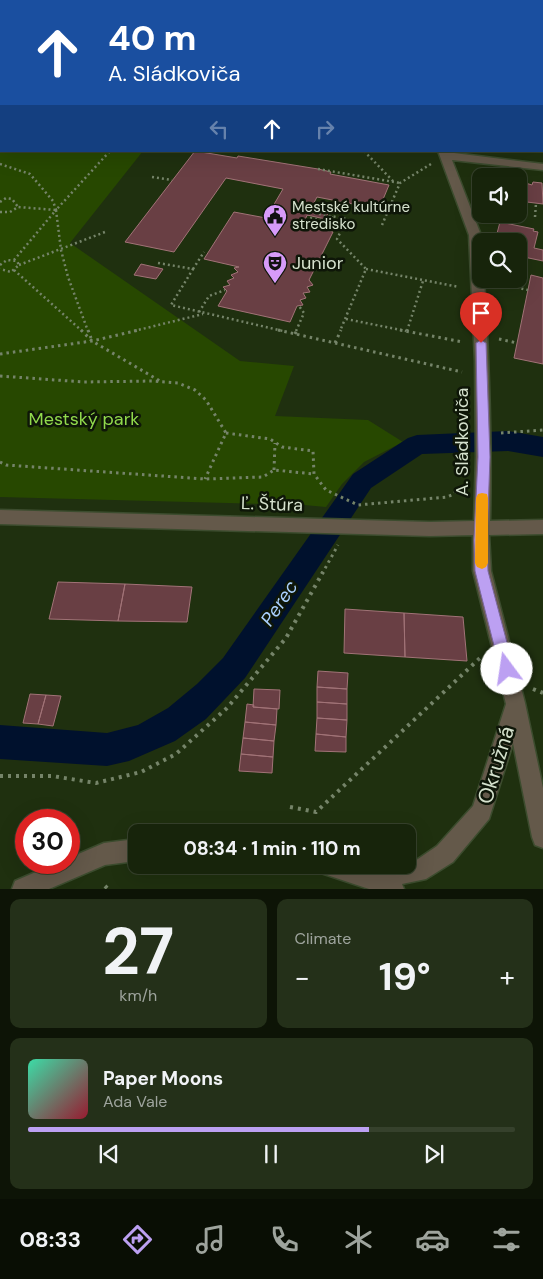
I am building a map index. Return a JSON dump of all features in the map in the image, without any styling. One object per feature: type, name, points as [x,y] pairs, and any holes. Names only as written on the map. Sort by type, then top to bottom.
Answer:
[{"type":"street","points":[[445,157],[543,167]]},
{"type":"street","name":"A. Sládkoviča","points":[[445,157],[474,235],[491,432],[484,457],[481,528]]},
{"type":"street","name":"Ľ. Štúra","points":[[0,516],[430,529],[543,526]]},
{"type":"street","name":"Okružná","points":[[481,528],[482,571],[515,703],[543,837]]},
{"type":"street","name":"Okružná","points":[[370,878],[418,871],[445,854],[482,812],[515,703]]},
{"type":"street","points":[[23,889],[104,854],[128,851]]},
{"type":"street","name":"Okružná","points":[[357,874],[393,889]]},
{"type":"path","points":[[0,265],[5,261],[14,260],[56,210],[109,152]]},
{"type":"path","points":[[365,152],[394,182]]},
{"type":"path","points":[[382,225],[400,183],[434,162]]},
{"type":"path","points":[[0,164],[30,174],[53,201],[56,210],[61,250],[68,277],[92,341]]},
{"type":"path","points":[[318,169],[400,183]]},
{"type":"path","points":[[152,177],[172,180]]},
{"type":"path","points":[[0,202],[6,198],[12,199],[18,207]]},
{"type":"path","points":[[535,217],[536,203]]},
{"type":"path","points":[[0,212],[10,212],[18,207],[56,210]]},
{"type":"path","points":[[309,212],[347,219],[338,238],[366,269],[465,288]]},
{"type":"path","points":[[304,226],[310,218],[329,222],[332,216]]},
{"type":"path","points":[[0,275],[14,270],[19,265],[105,232]]},
{"type":"path","points":[[204,252],[171,304],[462,372]]},
{"type":"path","points":[[0,257],[5,261]]},
{"type":"path","points":[[14,260],[19,265]]},
{"type":"path","points":[[158,263],[193,269]]},
{"type":"path","points":[[335,343],[366,269]]},
{"type":"path","points":[[0,270],[4,272]]},
{"type":"path","points":[[14,270],[76,324],[92,341],[162,382]]},
{"type":"path","points":[[407,331],[423,281]]},
{"type":"path","points":[[519,288],[528,290]]},
{"type":"path","points":[[199,312],[210,296],[225,290]]},
{"type":"path","points":[[295,334],[304,313],[299,306]]},
{"type":"path","points":[[0,354],[92,341],[206,313]]},
{"type":"path","points":[[346,319],[463,342]]},
{"type":"path","points":[[494,338],[517,343]]},
{"type":"path","points":[[0,376],[85,382],[162,382],[188,386],[203,397],[218,414],[226,432],[205,479]]},
{"type":"path","points":[[491,432],[543,430]]},
{"type":"path","points":[[226,432],[270,439],[282,447],[313,451],[314,474],[326,490],[358,505],[447,498],[454,494],[457,489]]},
{"type":"path","points":[[274,470],[275,443]]},
{"type":"path","points":[[0,462],[6,465],[205,479],[263,477],[274,470],[314,474]]},
{"type":"path","points":[[0,776],[52,776],[96,783],[141,772],[176,754],[227,708],[286,638],[333,553]]},
{"type":"path","points":[[290,807],[316,812],[480,658],[478,649]]},
{"type":"green space","name":"Mestský park","points":[[0,152],[142,152],[70,243],[240,361],[294,366],[275,416],[368,420],[403,442],[364,462],[342,484],[326,507],[271,502],[268,504],[0,497]]},
{"type":"building","name":"Mestské kultúrne stredisko","points":[[194,152],[237,158],[238,156],[318,169],[331,172],[330,174],[389,185],[379,209],[317,197],[302,225],[333,232],[309,280],[313,285],[307,287],[310,292],[303,293],[306,298],[300,300],[303,305],[297,306],[290,322],[218,306],[227,291],[223,287],[230,285],[227,281],[234,278],[231,275],[238,272],[234,268],[239,267],[204,259],[234,212],[266,218],[283,189],[226,178],[174,252],[125,242]]},
{"type":"building","points":[[533,182],[542,183],[543,204],[527,202],[527,183],[532,185]]},
{"type":"building","points":[[313,204],[331,207],[325,219],[307,215]]},
{"type":"building","points":[[500,223],[534,229],[533,231],[538,232],[534,248],[543,250],[543,261],[527,258],[527,233],[497,233]]},
{"type":"building","points":[[141,264],[163,269],[156,279],[134,275]]},
{"type":"building","points":[[531,275],[543,278],[543,364],[514,358]]},
{"type":"building","points":[[58,582],[125,584],[118,621],[49,619]]},
{"type":"building","points":[[125,584],[192,587],[187,622],[118,621]]},
{"type":"building","points":[[345,609],[404,613],[405,657],[344,653]]},
{"type":"building","points":[[404,613],[463,617],[467,661],[405,657]]},
{"type":"building","points":[[318,671],[348,673],[347,689],[317,687]]},
{"type":"building","points":[[317,687],[347,689],[347,704],[317,702]]},
{"type":"building","points":[[254,689],[280,690],[279,709],[253,707]]},
{"type":"building","points":[[30,694],[46,695],[38,724],[23,723]]},
{"type":"building","points":[[46,695],[61,696],[53,726],[38,724]]},
{"type":"building","points":[[317,702],[347,704],[347,720],[317,718]]},
{"type":"building","points":[[247,704],[254,705],[253,707],[277,709],[276,725],[245,722]]},
{"type":"building","points":[[317,718],[347,720],[346,737],[316,734]]},
{"type":"building","points":[[245,722],[276,725],[274,741],[243,738]]},
{"type":"building","points":[[316,734],[346,737],[346,752],[315,751]]},
{"type":"building","points":[[243,738],[274,741],[273,757],[241,754]]},
{"type":"building","points":[[241,754],[273,757],[272,773],[239,771]]},
{"type":"waterway","name":"Perec","points":[[0,742],[107,750],[129,745],[147,738],[179,719],[194,707],[234,668],[362,481],[417,445],[508,441],[543,447]]},
{"type":"slow traffic","points":[[482,498],[482,563]]},
{"type":"place","name":"Mestské kultúrne stredisko","points":[[275,237]]},
{"type":"place","name":"Junior","points":[[275,284]]},
{"type":"route","points":[[481,343],[484,457],[481,540],[482,571],[507,669]]}]
